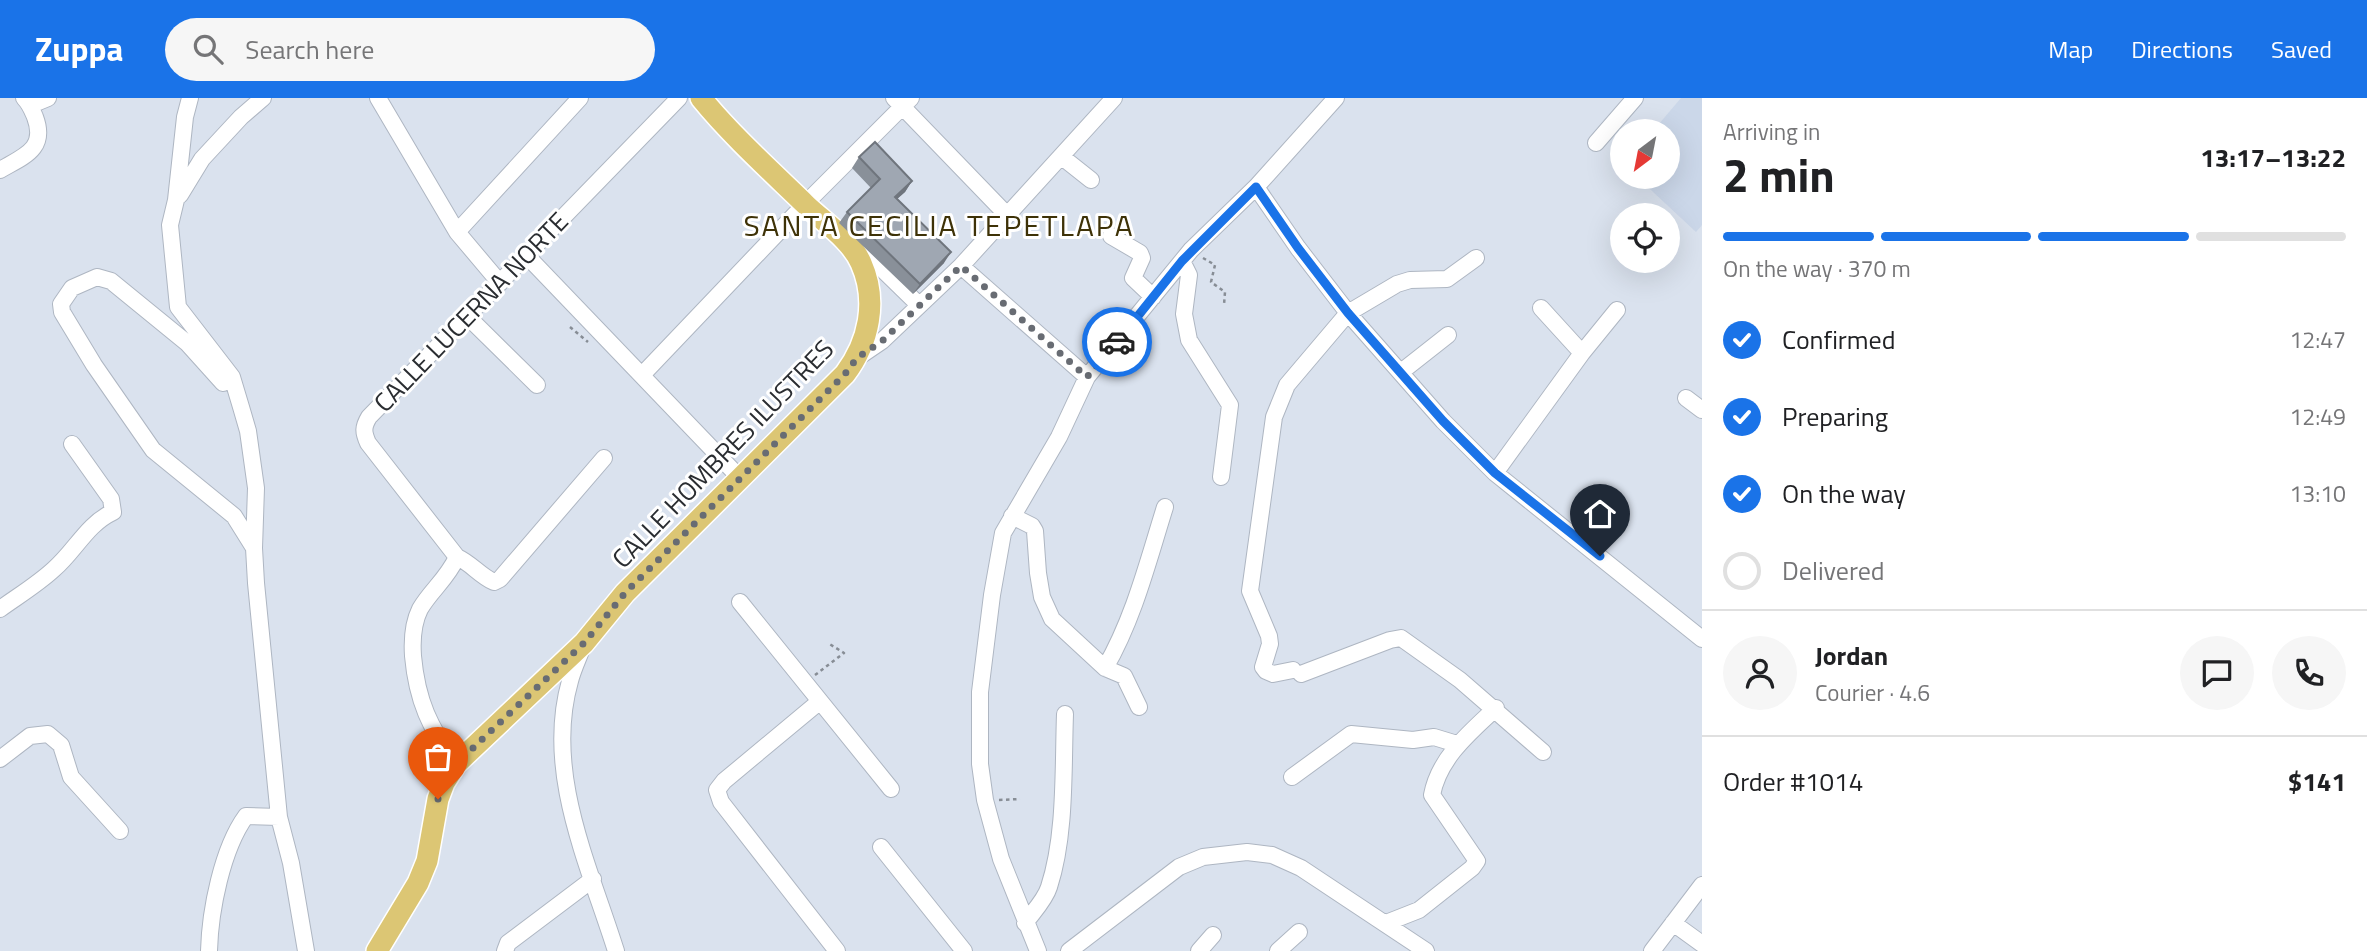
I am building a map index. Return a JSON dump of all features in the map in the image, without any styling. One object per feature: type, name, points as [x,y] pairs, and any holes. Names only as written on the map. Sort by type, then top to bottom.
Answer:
[{"type":"main road","name":"CALLE HOMBRES ILUSTRES","points":[[377,951],[418,883],[428,861],[438,799],[456,764],[584,643],[625,593],[845,374],[857,358],[869,326],[870,305],[863,265],[855,250],[701,98]]},
{"type":"street","points":[[0,170],[28,154],[39,140],[40,129],[28,102],[48,98]]},
{"type":"street","points":[[190,98],[170,225],[178,307],[232,377],[248,431],[256,488],[254,548],[279,817],[291,863],[306,951]]},
{"type":"street","points":[[176,200],[202,159],[241,117],[263,98]]},
{"type":"street","points":[[378,98],[457,232],[500,283]]},
{"type":"street","points":[[457,232],[580,98]]},
{"type":"street","name":"CALLE LUCERNA NORTE","points":[[457,557],[433,529],[363,433],[364,426],[369,417],[679,98]]},
{"type":"street","points":[[857,358],[882,341],[961,266],[1114,98]]},
{"type":"street","points":[[1038,951],[1002,859],[985,800],[980,764],[980,692],[1003,533],[1059,437],[1087,377],[1186,256],[1256,187],[1336,98]]},
{"type":"street","points":[[1596,144],[1635,98]]},
{"type":"street","points":[[642,375],[903,101],[1007,215]]},
{"type":"street","points":[[1062,157],[1091,180]]},
{"type":"street","points":[[1256,187],[1348,313],[1443,421],[1495,473],[1702,639]]},
{"type":"street","points":[[1111,236],[1140,253],[1142,258],[1133,278],[1153,297]]},
{"type":"street","name":"CALLE HOMBRES ILUSTRES","points":[[855,250],[878,265],[919,305]]},
{"type":"street","points":[[526,256],[740,478]]},
{"type":"street","points":[[1186,256],[1189,275],[1184,314],[1189,340],[1230,405],[1221,477]]},
{"type":"street","points":[[1476,258],[1447,279],[1410,280],[1397,284],[1348,313],[1287,385],[1274,417],[1250,591],[1269,636],[1270,644],[1263,667],[1266,671],[1273,674],[1297,672],[1401,638],[1496,708],[1544,752]]},
{"type":"street","points":[[961,266],[1087,377]]},
{"type":"street","points":[[241,407],[216,374],[187,343],[116,283],[97,277],[86,281],[72,288],[61,304],[62,312],[94,365],[153,450],[234,516],[254,548]]},
{"type":"street","points":[[1541,307],[1582,352]]},
{"type":"street","points":[[1495,473],[1582,352],[1617,310]]},
{"type":"street","points":[[468,317],[537,385]]},
{"type":"street","points":[[1401,372],[1448,335]]},
{"type":"street","points":[[1686,398],[1702,410]]},
{"type":"street","points":[[0,608],[53,570],[88,529],[113,512],[111,499],[72,444]]},
{"type":"street","points":[[456,764],[430,723],[415,681],[414,626],[419,611],[450,572],[457,557],[471,564],[488,579],[494,582],[500,579],[604,458]]},
{"type":"street","points":[[1105,668],[1123,633],[1165,507]]},
{"type":"street","points":[[1013,516],[1035,531],[1042,597],[1052,619],[1105,668],[1124,676],[1139,707]]},
{"type":"street","points":[[740,602],[891,789]]},
{"type":"street","name":"CALLE HOMBRES ILUSTRES","points":[[584,643],[569,682],[562,756],[570,804],[616,951]]},
{"type":"street","points":[[819,702],[723,781],[717,790],[721,803],[837,951]]},
{"type":"street","points":[[1386,923],[1419,910],[1472,868],[1477,860],[1432,795],[1435,782],[1457,744],[1496,708]]},
{"type":"street","points":[[1025,923],[1048,890],[1056,859],[1065,714]]},
{"type":"street","points":[[0,759],[30,736],[48,734],[61,745],[71,777],[120,831]]},
{"type":"street","points":[[1292,777],[1351,734],[1413,740],[1434,737],[1457,744]]},
{"type":"street","points":[[209,951],[225,859],[236,829],[246,816],[279,817]]},
{"type":"street","points":[[881,847],[964,951]]},
{"type":"street","points":[[1069,951],[1180,867],[1203,857],[1225,853],[1272,855],[1301,868],[1426,951]]},
{"type":"street","points":[[505,951],[508,943],[593,879]]},
{"type":"street","points":[[1652,951],[1702,885]]},
{"type":"street","points":[[1673,923],[1702,944]]},
{"type":"street","points":[[1278,951],[1299,932]]},
{"type":"street","points":[[1199,951],[1213,935]]},
{"type":"path","points":[[1186,256],[1214,265],[1211,282],[1225,292],[1224,306]]},
{"type":"path","points":[[804,684],[844,653],[828,643]]},
{"type":"path","points":[[985,800],[1020,799]]},
{"type":"shaded area","points":[[1681,98],[1702,98],[1702,225],[1696,232],[1680,217],[1680,203],[1665,203],[1650,189],[1680,189],[1680,119],[1663,119]]},
{"type":"building","points":[[875,142],[912,181],[895,197],[951,252],[920,284],[847,212],[880,179],[859,157]]},
{"type":"way so far","points":[[438,799],[456,764],[584,643],[625,593],[845,374],[857,358],[882,341],[961,266],[1087,377],[1117,342]]},
{"type":"district","name":"SANTA CECILIA TEPETLAPA","points":[[939,226]]},
{"type":"route","points":[[1117,342],[1191,250],[1256,187],[1348,313],[1443,421],[1495,473],[1600,556]]}]
